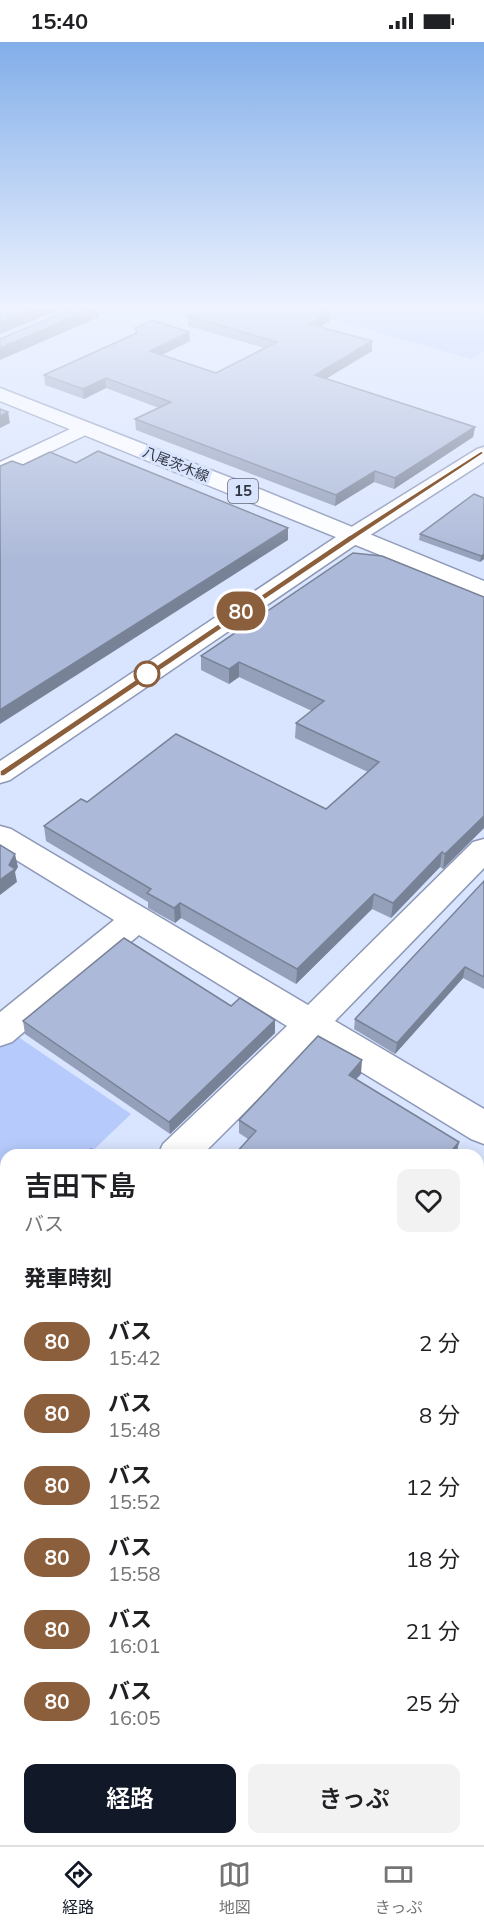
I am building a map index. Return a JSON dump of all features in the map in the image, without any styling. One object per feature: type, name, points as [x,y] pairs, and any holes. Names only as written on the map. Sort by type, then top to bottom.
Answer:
[{"type":"street","name":"八尾茨木線","points":[[2,398],[85,428],[484,590]]},
{"type":"street","points":[[0,470],[85,428]]},
{"type":"street","points":[[0,774],[353,536],[484,453]]},
{"type":"street","points":[[0,836],[484,1128]]},
{"type":"street","points":[[183,1149],[484,849]]},
{"type":"street","points":[[0,1032],[138,918]]},
{"type":"shaded area","points":[[11,1032],[131,1114],[94,1149],[0,1149],[0,1042]]},
{"type":"building","points":[[147,393],[371,393],[475,427],[395,478],[375,471],[336,495],[135,419],[171,402]]},
{"type":"building","points":[[0,409],[8,412],[0,416]]},
{"type":"building","points":[[98,451],[288,528],[0,710],[0,466],[12,461],[23,465],[50,452],[76,463]]},
{"type":"building","points":[[474,494],[484,498],[484,554],[481,556],[420,534]]},
{"type":"building","points":[[353,553],[382,556],[484,597],[484,816],[445,854],[442,852],[393,903],[374,894],[297,969],[180,903],[174,908],[147,893],[151,889],[44,826],[81,799],[87,802],[176,734],[326,809],[379,762],[296,723],[324,701],[239,662],[229,669],[201,656]]},
{"type":"building","points":[[0,845],[15,854],[9,865],[15,869],[0,880]]},
{"type":"building","points":[[484,881],[484,977],[465,967],[397,1043],[355,1019]]},
{"type":"building","points":[[124,938],[231,1006],[240,998],[275,1020],[169,1122],[23,1021]]},
{"type":"building","points":[[318,1036],[362,1060],[349,1075],[459,1142],[453,1149],[240,1149],[256,1131],[239,1120]]},
{"type":"bus line","name":"80","points":[[0,774],[353,536],[484,453]]}]
